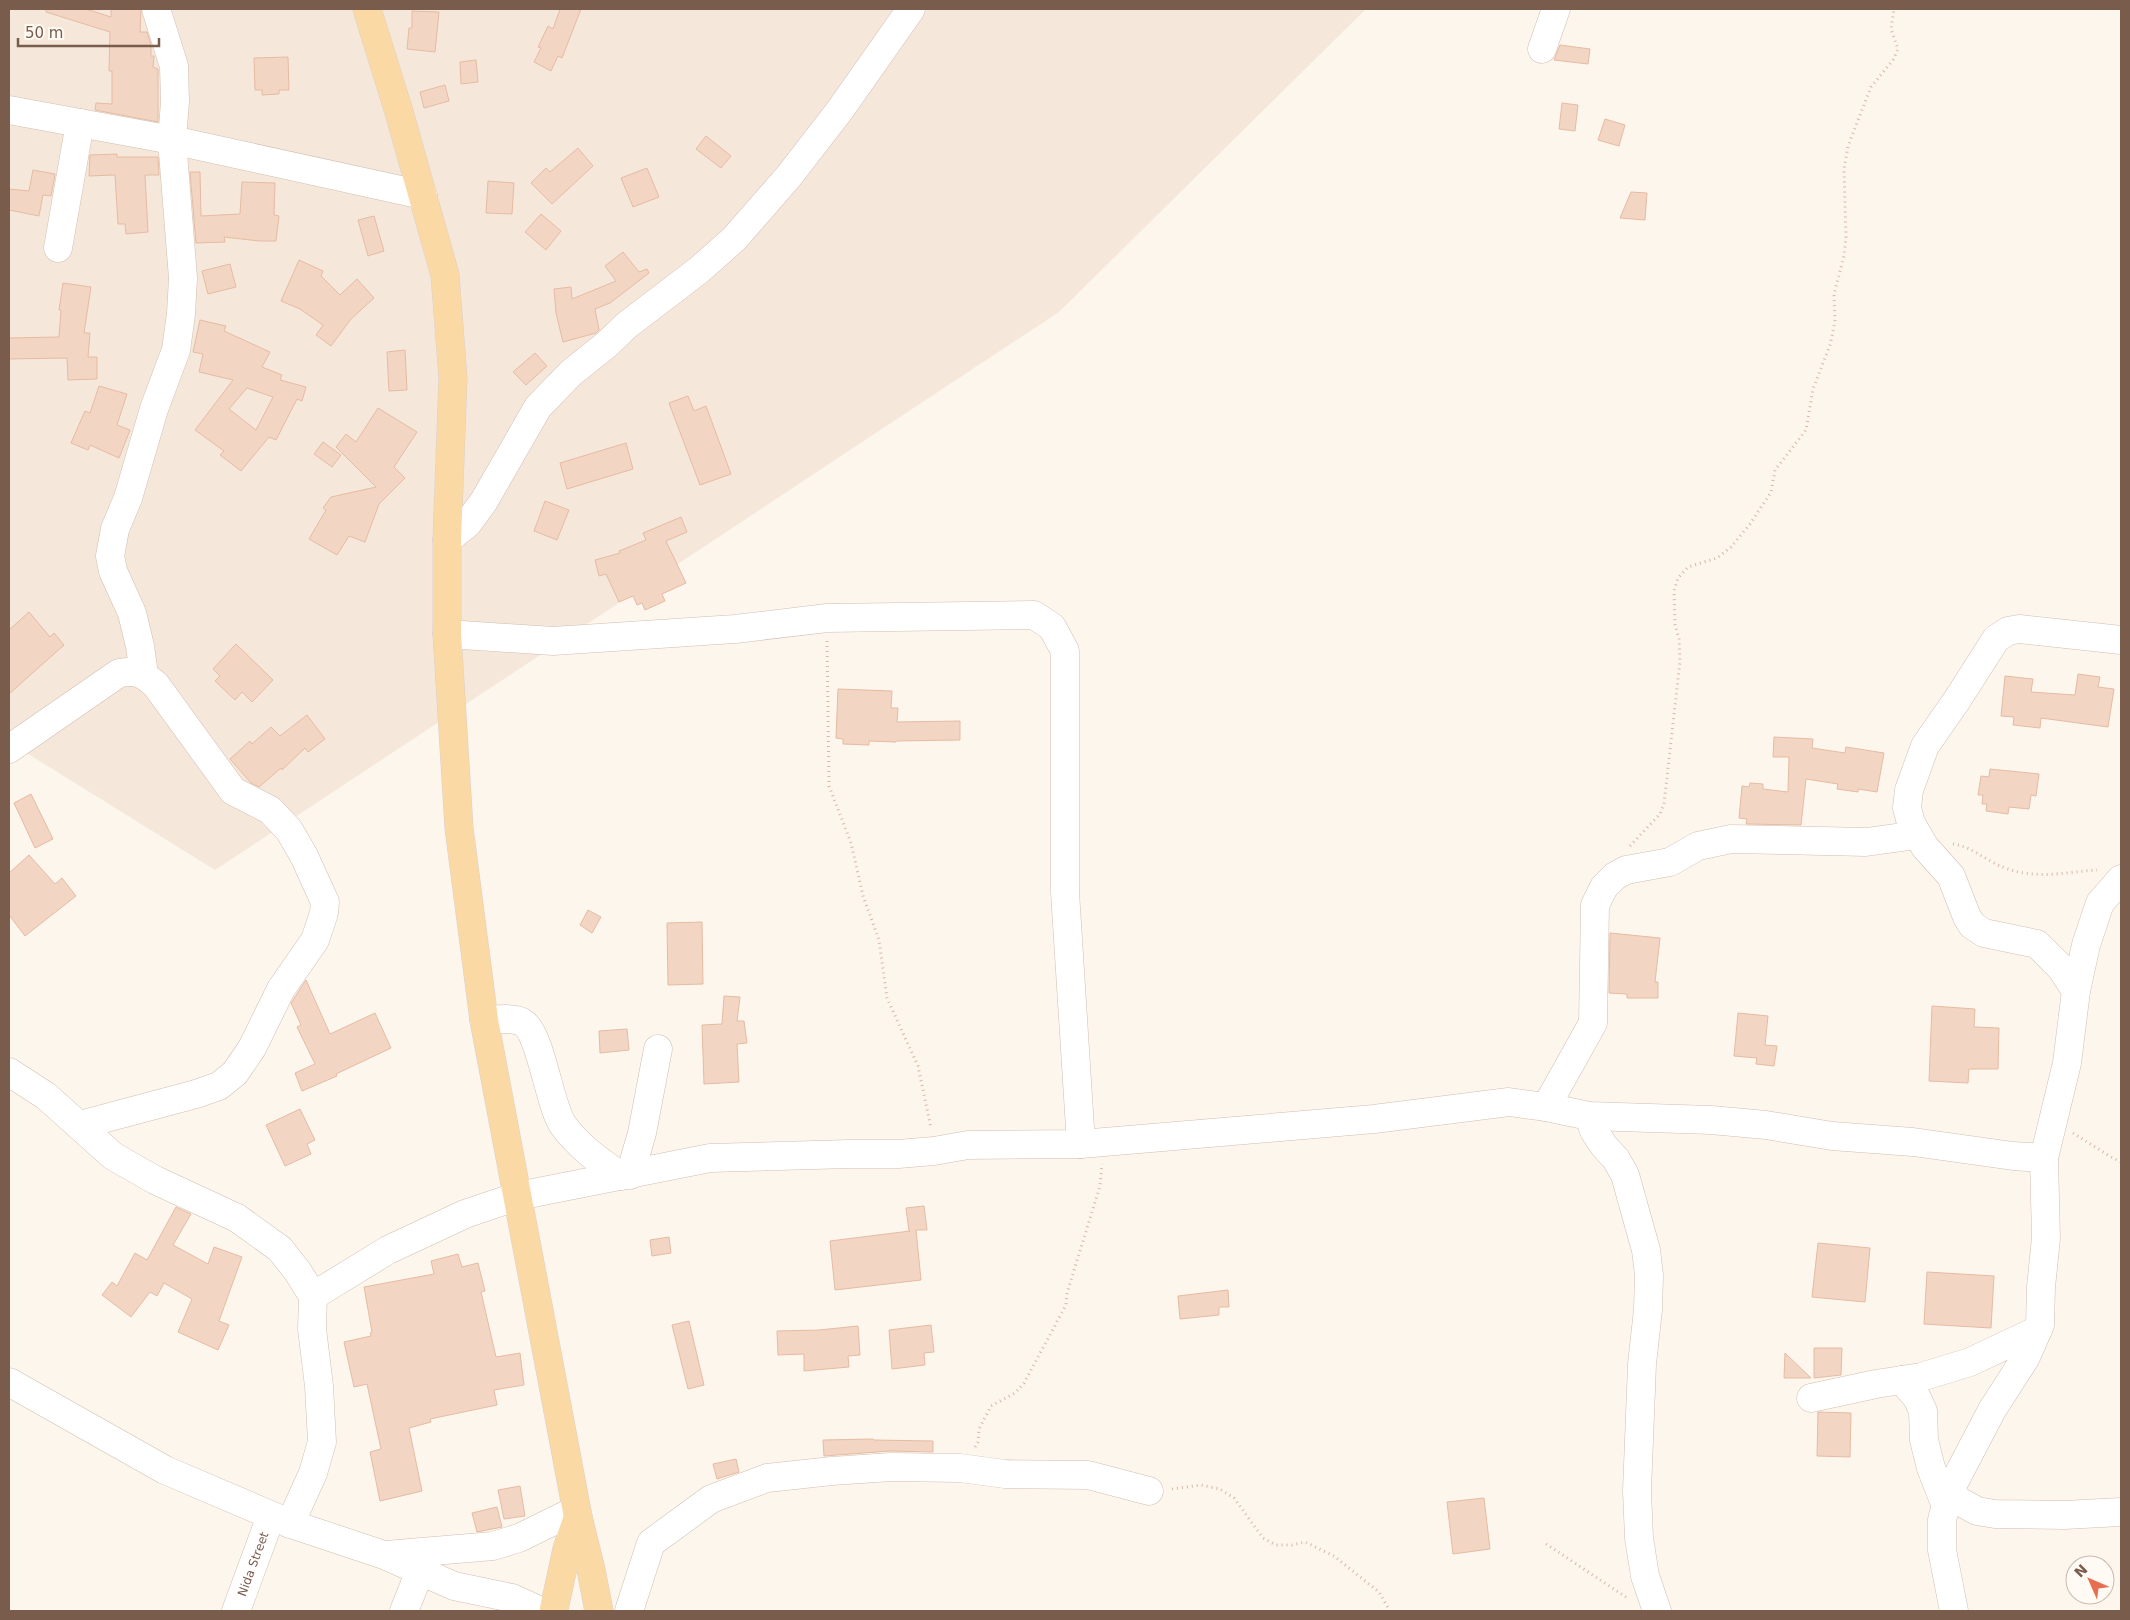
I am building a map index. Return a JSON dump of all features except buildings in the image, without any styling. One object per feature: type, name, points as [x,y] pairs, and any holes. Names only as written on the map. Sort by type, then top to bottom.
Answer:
[{"type":"main road","points":[[367,9],[445,275],[453,378],[447,540],[447,634],[459,828],[484,1020],[577,1513],[599,1611]]},
{"type":"main road","points":[[549,1611],[577,1513]]},
{"type":"main road","points":[[549,1611],[574,1604],[594,1611]]},
{"type":"street","points":[[144,675],[140,646],[132,613],[112,571],[110,556],[115,529],[128,498],[154,409],[176,350],[183,278],[172,140],[175,102],[174,66],[156,9]]},
{"type":"street","points":[[447,540],[468,523],[484,501],[538,407],[551,392],[627,325],[699,270],[734,238],[801,161],[840,110],[911,9]]},
{"type":"street","points":[[1542,49],[1556,9]]},
{"type":"street","points":[[9,110],[172,140],[423,195]]},
{"type":"street","points":[[58,248],[80,123]]},
{"type":"street","points":[[447,634],[553,641],[736,629],[827,618],[1034,616],[1052,627],[1065,650],[1065,892],[1094,1142]]},
{"type":"street","points":[[2076,991],[2061,968],[2037,944],[1984,933],[1972,926],[1951,876],[1921,841],[1911,823],[1906,808],[1916,765],[1925,746],[1996,639],[2008,631],[2019,629],[2121,640]]},
{"type":"street","points":[[9,749],[119,673],[134,671],[144,675],[156,685],[233,791],[270,810],[289,830],[304,856],[325,902],[324,913],[315,940],[280,990],[252,1048],[235,1073],[219,1086],[196,1094],[80,1125]]},
{"type":"street","points":[[1546,1107],[1592,1023],[1595,905],[1604,887],[1615,876],[1626,870],[1670,862],[1698,846],[1731,839],[1866,842],[1921,841]]},
{"type":"street","points":[[1954,1611],[1942,1550],[1942,1520],[1947,1499],[1992,1410],[2026,1357],[2038,1330],[2046,1238],[2044,1158],[2067,1063],[2076,991],[2086,945],[2112,875]]},
{"type":"street","points":[[484,1020],[513,1020],[522,1022],[529,1028],[544,1066],[548,1089],[562,1124],[582,1148],[625,1176]]},
{"type":"street","points":[[625,1176],[642,1133],[658,1049]]},
{"type":"street","points":[[9,1072],[46,1096],[113,1156],[155,1180],[237,1218],[280,1249],[298,1272],[313,1296],[388,1250],[465,1214],[518,1196],[596,1179],[625,1176],[710,1158],[898,1154],[934,1151],[968,1145],[1094,1142],[1374,1119],[1509,1102],[1589,1116],[1711,1120],[1757,1124],[1832,1136],[1913,1142],[2013,1156],[2044,1158]]},
{"type":"street","points":[[1589,1116],[1594,1131],[1616,1159],[1625,1175],[1646,1250],[1649,1275],[1648,1310],[1642,1364],[1638,1500],[1639,1538],[1645,1576],[1657,1611]]},
{"type":"street","name":"Nida Street","points":[[236,1611],[280,1520],[313,1473],[322,1442],[319,1386],[312,1328],[313,1296]]},
{"type":"street","points":[[1811,1398],[1921,1377],[1970,1362],[2038,1330]]},
{"type":"street","points":[[1902,1380],[1917,1398],[1923,1411],[1924,1440],[1931,1468],[1947,1499],[1959,1502],[1977,1511],[1995,1514],[2064,1515],[2121,1512]]},
{"type":"street","points":[[9,1382],[165,1470],[280,1520],[384,1555],[454,1586],[512,1598],[549,1611]]},
{"type":"street","points":[[629,1611],[652,1543],[711,1499],[767,1478],[891,1467],[960,1468],[1005,1474],[1088,1475],[1149,1491]]},
{"type":"street","points":[[384,1555],[493,1546],[519,1538],[577,1513]]},
{"type":"street","points":[[404,1611],[420,1571]]},
{"type":"street","points":[[454,1586],[483,1611]]},
{"type":"path","points":[[1615,876],[1632,843],[1660,814],[1664,804],[1680,661],[1680,639],[1675,624],[1674,591],[1678,578],[1688,567],[1717,558],[1731,547],[1750,524],[1771,492],[1775,470],[1806,430],[1813,389],[1830,346],[1834,322],[1834,294],[1844,256],[1846,237],[1844,169],[1848,146],[1870,87],[1893,60],[1898,49],[1891,29],[1894,9]]},
{"type":"path","points":[[827,618],[829,786],[851,843],[864,896],[879,940],[887,998],[918,1066],[934,1151]]},
{"type":"path","points":[[1921,841],[1955,844],[2003,868],[2042,876],[2112,875]]},
{"type":"path","points":[[2054,1120],[2110,1158],[2121,1162]]},
{"type":"path","points":[[968,1451],[974,1448],[978,1442],[979,1429],[992,1406],[1015,1393],[1030,1375],[1066,1306],[1067,1293],[1100,1186],[1101,1170],[1094,1142]]},
{"type":"path","points":[[1149,1491],[1201,1484],[1220,1489],[1234,1498],[1263,1538],[1276,1545],[1292,1546],[1305,1542],[1334,1556],[1379,1592],[1390,1611]]},
{"type":"path","points":[[1546,1544],[1637,1604],[1657,1611]]},
{"type":"shaded area","points":[[9,9],[1366,9],[1059,312],[215,870],[9,742]]}]
